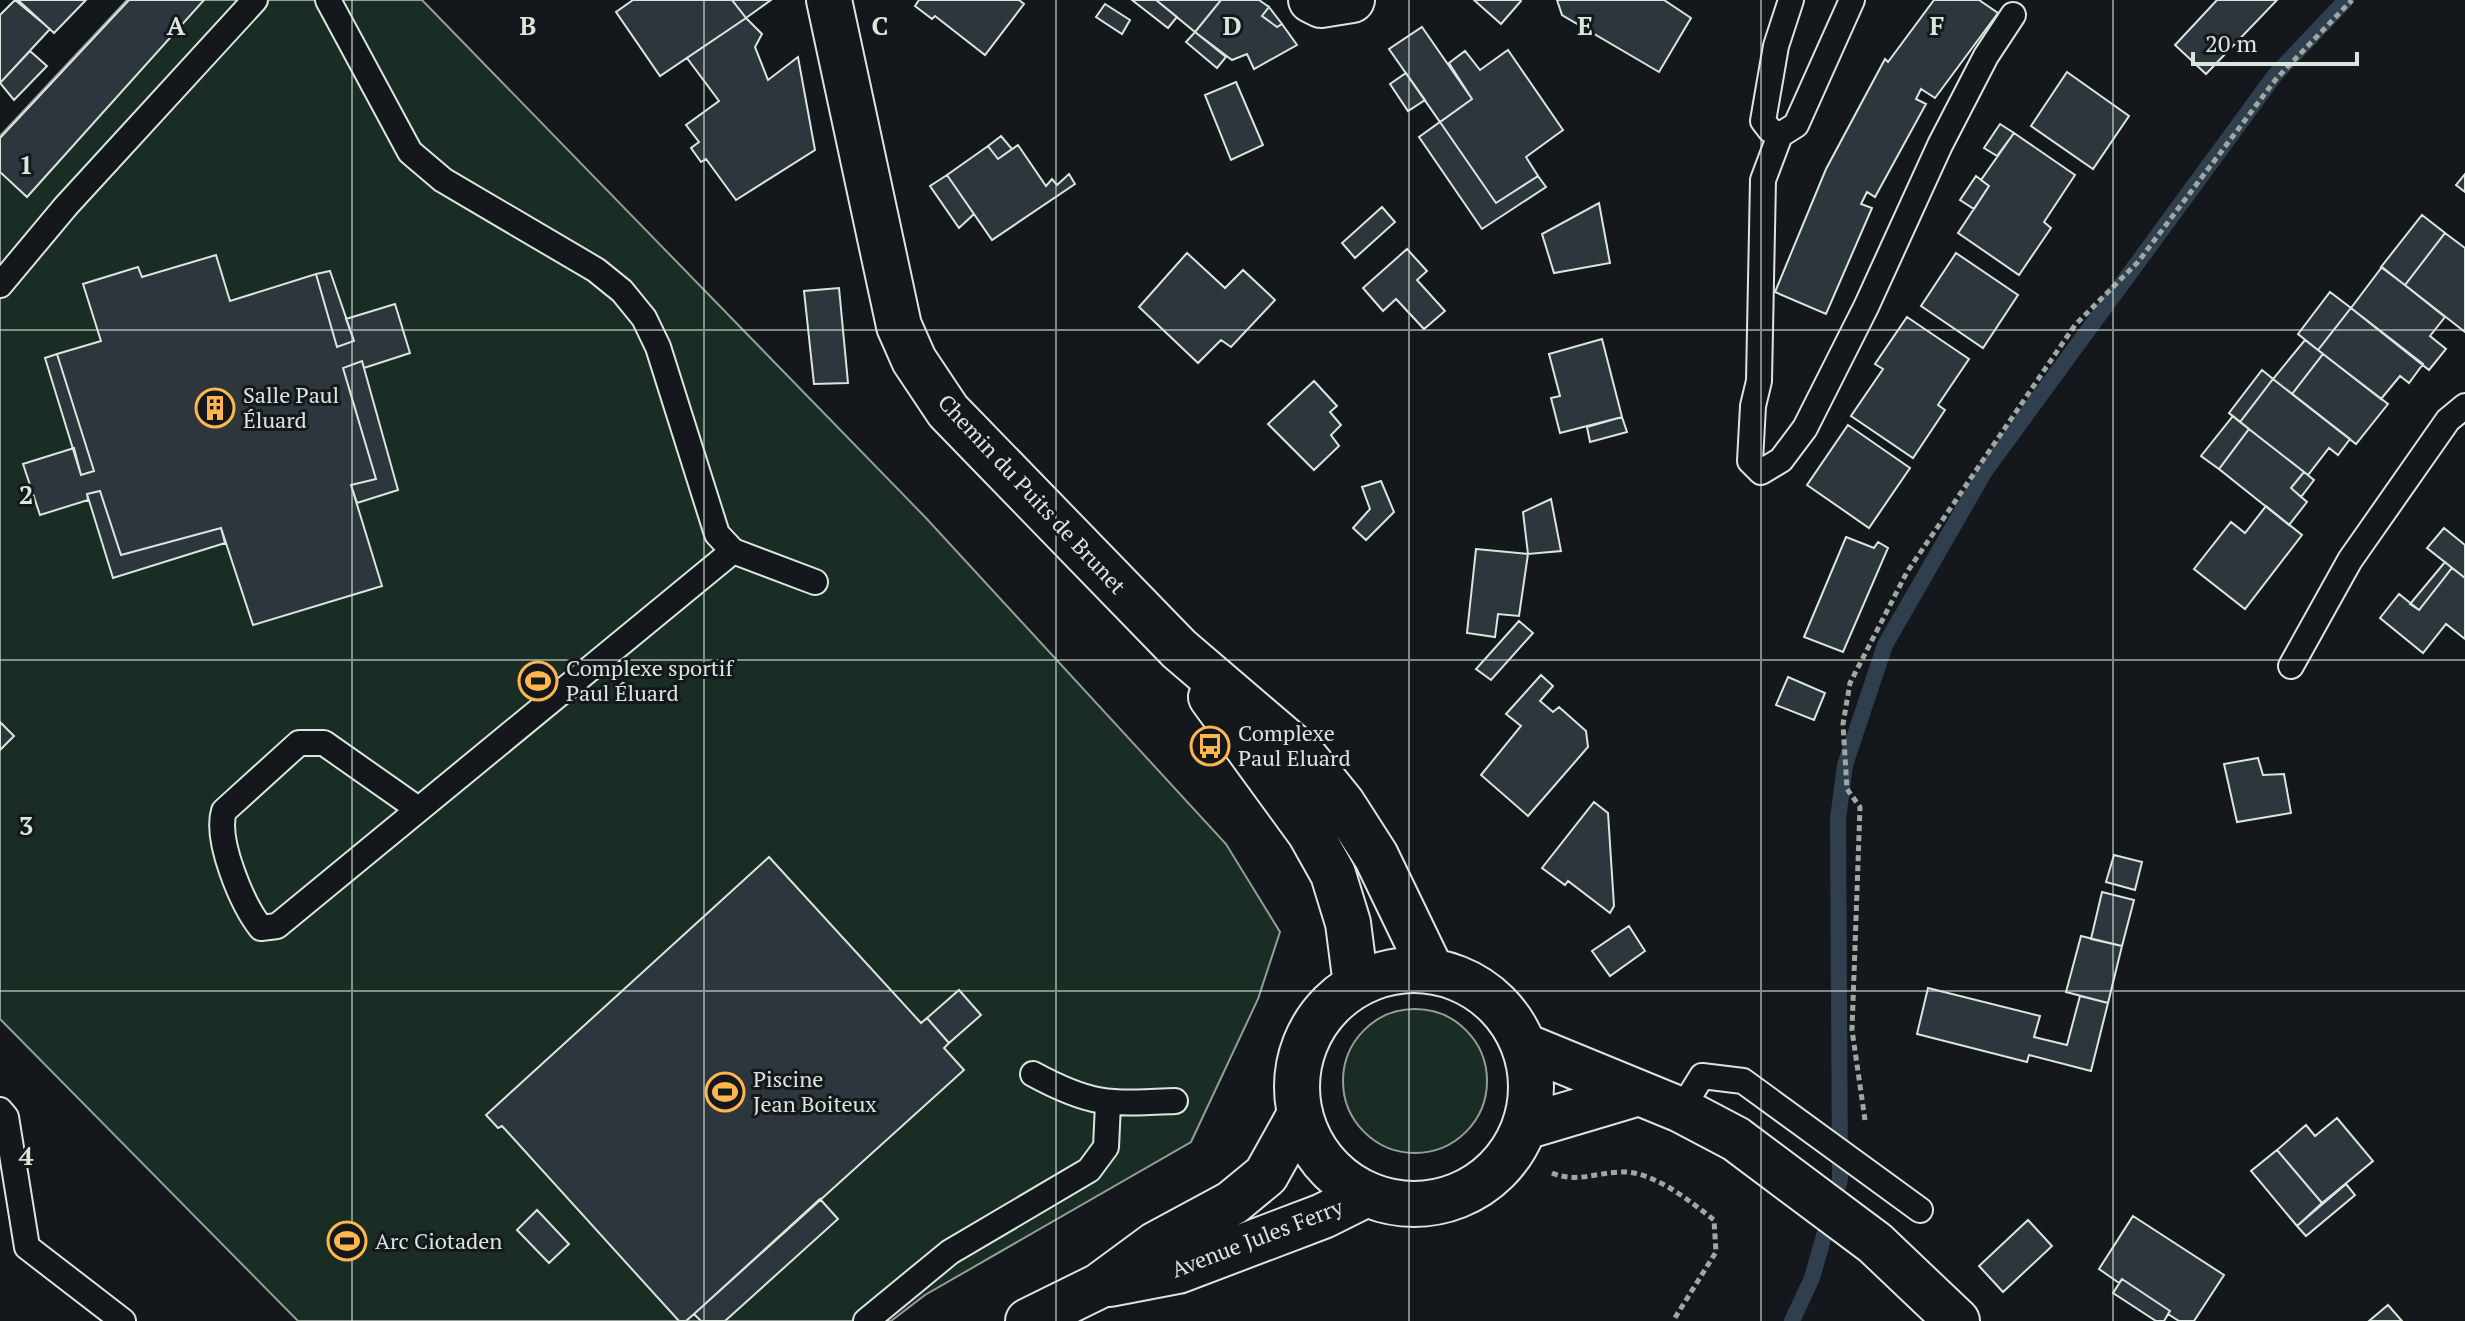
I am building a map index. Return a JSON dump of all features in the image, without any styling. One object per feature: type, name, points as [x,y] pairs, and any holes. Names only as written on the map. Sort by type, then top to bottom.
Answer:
[{"type":"street","name":"Chemin du Puits de Brunet","points":[[829,0],[899,326],[914,360],[948,411],[1179,649],[1304,756],[1342,803],[1376,856],[1431,970]]},
{"type":"street","points":[[1311,0],[1321,5],[1352,0]]},
{"type":"street","name":"Chemin du Puits de Brunet","points":[[1179,649],[1265,775],[1310,833],[1333,874],[1348,923],[1356,985]]},
{"type":"street","points":[[1518,1142],[1532,1086],[1525,1046],[1510,1018],[1488,995],[1461,979],[1431,970],[1405,969],[1356,985],[1333,1002],[1315,1024],[1302,1052],[1296,1083],[1300,1114],[1309,1140],[1323,1162],[1342,1181],[1365,1195],[1397,1204],[1429,1204],[1460,1196],[1479,1185],[1518,1142],[1639,1093]]},
{"type":"street","points":[[1525,1046],[1681,1110],[1736,1139],[1891,1256],[1986,1321]]},
{"type":"street","name":"Avenue Jules Ferry","points":[[1028,1321],[1099,1286],[1156,1244],[1232,1203],[1266,1175],[1300,1114]]},
{"type":"street","name":"Avenue Jules Ferry","points":[[1099,1286],[1178,1271],[1323,1216],[1365,1195]]},
{"type":"street","points":[[1891,1256],[1957,1321]]},
{"type":"lane","points":[[0,285],[66,206],[255,0]]},
{"type":"lane","points":[[328,0],[410,152],[443,180],[596,270],[622,291],[644,318],[658,347],[717,534],[733,551],[815,582]]},
{"type":"lane","points":[[1780,135],[1770,130],[1763,121],[1776,46],[1791,0]]},
{"type":"lane","points":[[1852,0],[1796,125],[1780,135],[1763,180],[1759,381],[1753,406],[1750,461],[1761,472],[1781,460],[1805,428],[1866,307],[1940,145],[1986,56],[2013,15]]},
{"type":"lane","points":[[2291,666],[2350,560],[2448,420],[2465,406]]},
{"type":"lane","points":[[418,809],[324,743],[299,743],[224,811],[220,825],[246,908],[261,928],[277,926],[733,551]]},
{"type":"lane","points":[[1033,1074],[1068,1093],[1108,1104],[1175,1101]]},
{"type":"lane","points":[[1681,1110],[1702,1076],[1743,1081],[1920,1210]]},
{"type":"lane","points":[[866,1321],[950,1252],[1089,1170],[1106,1147],[1108,1104]]},
{"type":"lane","points":[[0,1110],[6,1117],[27,1247],[123,1321]]},
{"type":"path","points":[[1865,1118],[1852,1030],[1860,807],[1847,789],[1843,724],[1850,683],[1907,572],[2075,325],[2138,262],[2276,79],[2352,0]]},
{"type":"path","points":[[1518,1142],[1568,1180],[1623,1171],[1676,1190],[1714,1220],[1716,1252],[1673,1321]]},
{"type":"green space","name":"Complexe sportif Paul Éluard","points":[[127,0],[422,0],[926,518],[1226,844],[1280,932],[1258,999],[1191,1142],[925,1295],[891,1321],[298,1321],[0,1019],[0,136]]},
{"type":"green space","points":[[1415,1009],[1443,1014],[1466,1030],[1482,1053],[1487,1081],[1482,1109],[1466,1132],[1443,1148],[1415,1153],[1387,1148],[1364,1132],[1348,1109],[1343,1081],[1348,1053],[1364,1030],[1387,1014]]},
{"type":"building","points":[[15,0],[50,29],[0,83],[0,15]]},
{"type":"building","points":[[18,0],[86,0],[54,33]]},
{"type":"building","points":[[129,0],[204,0],[27,197],[0,172],[0,138]]},
{"type":"building","points":[[633,0],[732,0],[746,18],[660,76],[616,12]]},
{"type":"building","points":[[732,0],[771,0],[746,18]]},
{"type":"building","points":[[919,0],[1019,0],[1024,4],[985,55],[935,16],[932,19],[915,6]]},
{"type":"building","points":[[1132,0],[1156,0],[1177,17],[1168,28]]},
{"type":"building","points":[[1156,0],[1221,0],[1195,32]]},
{"type":"building","points":[[1221,0],[1259,0],[1269,7],[1262,16],[1277,27],[1282,24],[1297,45],[1254,69],[1247,54],[1232,60],[1195,32]]},
{"type":"building","points":[[1474,0],[1520,0],[1521,1],[1501,24]]},
{"type":"building","points":[[1557,0],[1664,0],[1691,18],[1659,72],[1562,15]]},
{"type":"building","points":[[1934,0],[1979,0],[1998,13],[1935,98],[1921,89],[1916,99],[1926,104],[1875,197],[1867,192],[1861,204],[1872,208],[1826,314],[1775,292],[1826,169],[1885,59],[1888,62]]},
{"type":"building","points":[[2217,0],[2277,0],[2206,74],[2175,45]]},
{"type":"building","points":[[1105,4],[1130,20],[1122,34],[1096,17]]},
{"type":"building","points":[[1269,7],[1282,24],[1277,27],[1262,16]]},
{"type":"building","points":[[746,18],[762,34],[755,47],[768,80],[798,57],[815,150],[736,200],[706,159],[701,162],[691,148],[699,142],[686,125],[719,101],[687,58]]},
{"type":"building","points":[[1422,27],[1472,99],[1440,122],[1389,49]]},
{"type":"building","points":[[1195,32],[1226,57],[1217,68],[1186,42]]},
{"type":"building","points":[[1508,50],[1563,130],[1526,157],[1538,176],[1496,203],[1440,122],[1472,99],[1449,63],[1465,51],[1480,70]]},
{"type":"building","points":[[30,51],[47,66],[14,100],[0,83]]},
{"type":"building","points":[[2067,72],[2129,116],[2093,169],[2031,126]]},
{"type":"building","points":[[1406,73],[1425,100],[1408,111],[1390,84]]},
{"type":"building","points":[[1236,82],[1263,145],[1231,160],[1205,95]]},
{"type":"building","points":[[1440,122],[1496,203],[1538,176],[1546,187],[1482,229],[1419,137]]},
{"type":"building","points":[[2000,124],[2014,133],[1997,156],[1984,148]]},
{"type":"building","points":[[2014,133],[2075,175],[2044,222],[2051,228],[2019,275],[1958,233],[1989,186],[1981,180]]},
{"type":"building","points":[[1001,136],[1012,149],[998,159],[988,146]]},
{"type":"building","points":[[1018,145],[1046,186],[1052,179],[1057,185],[1069,174],[1075,184],[992,240],[947,175],[988,146],[998,159]]},
{"type":"building","points":[[2465,174],[2465,192],[2456,185]]},
{"type":"building","points":[[947,175],[974,214],[959,228],[930,186]]},
{"type":"building","points":[[1976,176],[1989,186],[1974,209],[1960,200]]},
{"type":"building","points":[[1599,203],[1610,263],[1554,273],[1542,234]]},
{"type":"building","points":[[1382,207],[1395,222],[1355,258],[1342,243]]},
{"type":"building","points":[[2422,215],[2445,233],[2405,285],[2381,267]]},
{"type":"building","points":[[2445,233],[2465,248],[2465,332],[2405,285]]},
{"type":"building","points":[[1407,249],[1427,271],[1417,280],[1445,311],[1424,329],[1396,299],[1383,311],[1363,288]]},
{"type":"building","points":[[1187,253],[1225,288],[1243,270],[1275,300],[1231,347],[1221,340],[1198,363],[1139,307]]},
{"type":"building","points":[[1956,253],[2018,295],[1983,348],[1921,306]]},
{"type":"building","name":"Salle Paul Éluard","points":[[216,255],[230,301],[316,274],[337,347],[354,341],[346,319],[395,304],[410,353],[364,368],[362,361],[343,368],[376,479],[351,485],[382,586],[253,625],[221,528],[121,555],[100,491],[87,494],[88,500],[40,515],[23,464],[74,448],[81,475],[94,471],[57,354],[101,341],[83,284],[138,267],[142,277]]},
{"type":"building","points":[[2382,267],[2445,317],[2430,336],[2446,349],[2429,370],[2351,308]]},
{"type":"building","points":[[330,271],[354,341],[337,347],[316,274]]},
{"type":"building","points":[[839,288],[848,383],[814,384],[804,291]]},
{"type":"building","points":[[2330,292],[2351,308],[2318,350],[2298,334]]},
{"type":"building","points":[[2351,308],[2423,364],[2409,383],[2400,376],[2381,399],[2318,350]]},
{"type":"building","points":[[1907,317],[1969,359],[1938,405],[1945,410],[1913,458],[1851,416],[1883,369],[1875,364]]},
{"type":"building","points":[[1602,339],[1622,417],[1560,433],[1551,398],[1560,396],[1549,354]]},
{"type":"building","points":[[2305,340],[2323,354],[2292,394],[2273,379]]},
{"type":"building","points":[[57,354],[94,471],[81,475],[45,358]]},
{"type":"building","points":[[2323,354],[2388,404],[2356,444],[2292,394]]},
{"type":"building","points":[[362,361],[398,490],[357,503],[351,485],[376,479],[343,368]]},
{"type":"building","points":[[2262,370],[2273,379],[2240,422],[2229,413]]},
{"type":"building","points":[[2273,379],[2350,439],[2338,455],[2329,448],[2308,475],[2240,422]]},
{"type":"building","points":[[1314,381],[1337,406],[1330,412],[1341,425],[1331,435],[1339,446],[1314,470],[1268,424]]},
{"type":"building","points":[[2233,416],[2249,429],[2219,469],[2201,456]]},
{"type":"building","points":[[1622,417],[1627,432],[1590,442],[1587,427]]},
{"type":"building","points":[[1848,425],[1910,468],[1869,528],[1807,485]]},
{"type":"building","points":[[2249,429],[2304,472],[2291,488],[2307,502],[2289,525],[2219,469]]},
{"type":"building","points":[[2304,472],[2314,480],[2301,497],[2291,488]]},
{"type":"building","points":[[1381,481],[1394,512],[1366,540],[1353,528],[1370,509],[1362,487]]},
{"type":"building","points":[[100,491],[121,555],[221,528],[225,543],[113,578],[87,494]]},
{"type":"building","points":[[1551,499],[1561,551],[1528,554],[1523,512]]},
{"type":"building","points":[[2266,506],[2302,535],[2245,609],[2194,569],[2231,522],[2245,533]]},
{"type":"building","points":[[2444,528],[2465,545],[2465,578],[2427,548]]},
{"type":"building","points":[[1846,537],[1874,548],[1878,542],[1888,548],[1843,652],[1804,637]]},
{"type":"building","points":[[1476,549],[1528,554],[1519,616],[1498,614],[1495,637],[1467,633]]},
{"type":"building","points":[[2445,562],[2452,568],[2419,610],[2410,604]]},
{"type":"building","points":[[2452,568],[2465,578],[2465,639],[2446,624],[2423,653],[2380,618],[2399,594],[2419,610]]},
{"type":"building","points":[[1519,621],[1533,633],[1491,680],[1476,669]]},
{"type":"building","points":[[1541,675],[1553,686],[1540,701],[1553,712],[1559,707],[1586,731],[1588,747],[1528,816],[1481,775],[1521,726],[1506,714]]},
{"type":"building","points":[[1788,677],[1825,693],[1814,720],[1776,705]]},
{"type":"building","points":[[0,722],[14,736],[0,750]]},
{"type":"building","points":[[2258,758],[2263,775],[2284,774],[2291,813],[2237,822],[2224,764]]},
{"type":"building","points":[[1594,802],[1608,813],[1614,906],[1610,913],[1568,881],[1565,885],[1542,868]]},
{"type":"building","points":[[2114,855],[2142,862],[2135,890],[2106,882]]},
{"type":"building","name":"Piscine Jean Boiteux","points":[[769,857],[921,1023],[927,1018],[949,1043],[944,1048],[964,1070],[694,1314],[686,1321],[679,1321],[502,1126],[498,1128],[486,1115]]},
{"type":"building","points":[[2102,892],[2134,900],[2122,946],[2091,939]]},
{"type":"building","points":[[1629,926],[1645,951],[1610,976],[1592,951]]},
{"type":"building","points":[[2081,936],[2122,946],[2108,1003],[2066,992]]},
{"type":"building","points":[[1928,988],[2040,1016],[2034,1037],[2067,1045],[2080,996],[2108,1003],[2091,1071],[2029,1055],[2027,1062],[1917,1034]]},
{"type":"building","points":[[959,990],[981,1015],[949,1043],[927,1018]]},
{"type":"building","points":[[2337,1118],[2373,1161],[2322,1203],[2277,1150],[2306,1125],[2315,1136]]},
{"type":"building","points":[[2277,1150],[2322,1203],[2297,1226],[2251,1171]]},
{"type":"building","points":[[2346,1184],[2355,1195],[2306,1236],[2297,1226]]},
{"type":"building","points":[[820,1199],[838,1219],[725,1321],[701,1321],[694,1314]]},
{"type":"building","points":[[537,1210],[569,1244],[549,1263],[517,1230]]},
{"type":"building","points":[[2133,1216],[2224,1275],[2194,1321],[2179,1321],[2168,1314],[2170,1311],[2122,1279],[2119,1283],[2099,1269]]},
{"type":"building","points":[[2028,1220],[2052,1246],[2003,1292],[1979,1266]]},
{"type":"building","points":[[2122,1279],[2170,1311],[2164,1321],[2156,1321],[2113,1293]]},
{"type":"building","points":[[2388,1305],[2402,1321],[2369,1321]]},
{"type":"waterway","points":[[1792,1321],[1812,1278],[1840,1179],[1838,819],[1845,765],[1885,645],[1985,471],[2275,75],[2346,0]]},
{"type":"place","name":"Salle Paul Éluard","points":[[215,408]]},
{"type":"place","name":"Complexe sportif Paul Éluard","points":[[538,681]]},
{"type":"place","name":"Complexe Paul Eluard","points":[[1210,746]]},
{"type":"place","name":"Piscine Jean Boiteux","points":[[725,1092]]},
{"type":"place","name":"Arc Ciotaden","points":[[347,1241]]}]
